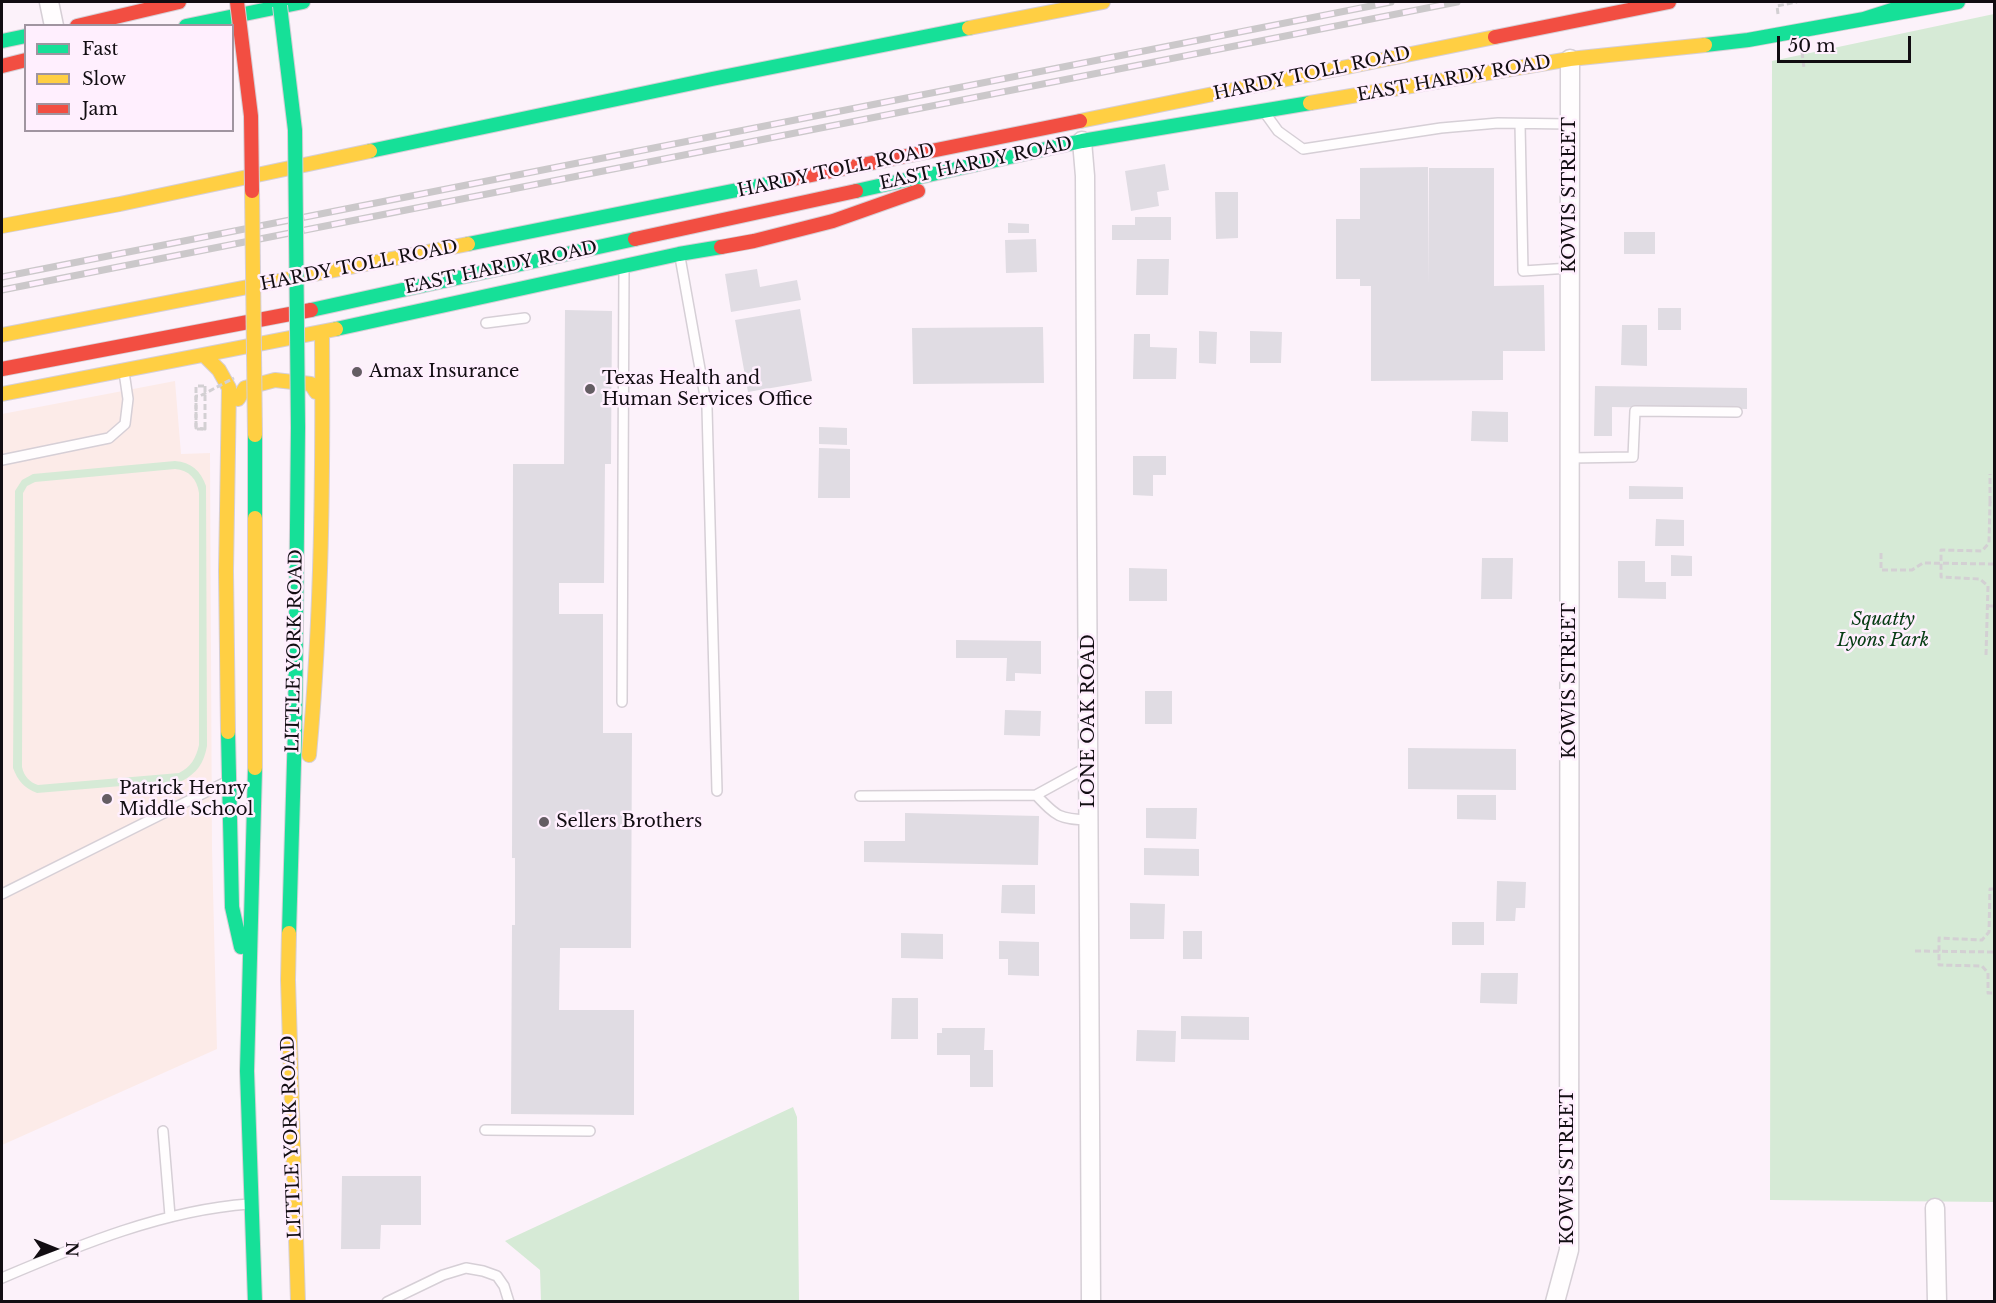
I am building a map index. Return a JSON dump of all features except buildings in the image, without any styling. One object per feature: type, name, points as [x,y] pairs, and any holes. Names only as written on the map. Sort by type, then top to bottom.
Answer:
[{"type":"main road","points":[[85,24],[179,2]]},
{"type":"main road","points":[[192,24],[238,8],[303,2]]},
{"type":"main road","points":[[2,225],[143,199],[712,79],[1103,2]]},
{"type":"main road","name":"HARDY TOLL ROAD","points":[[2,335],[559,227],[1669,2]]},
{"type":"main road","points":[[1864,19],[1917,2]]},
{"type":"main road","name":"EAST HARDY ROAD","points":[[2,369],[298,313],[1082,141],[1570,59],[1748,40],[1958,2]]},
{"type":"main road","name":"LITTLE YORK ROAD","points":[[280,4],[294,130],[298,313],[295,728],[288,980],[284,1028],[298,1302]]},
{"type":"main road","name":"LITTLE YORK ROAD","points":[[238,8],[250,116],[255,435],[256,728],[249,982],[253,1027],[247,1071],[255,1302]]},
{"type":"main road","points":[[2,41],[24,36]]},
{"type":"main road","points":[[2,66],[24,60]]},
{"type":"main road","points":[[2,394],[322,332],[680,254],[754,241],[833,221],[911,194],[1082,141]]},
{"type":"main road","points":[[288,980],[314,707],[320,574],[322,332]]},
{"type":"main road","points":[[204,355],[219,370],[229,388],[226,571],[232,907],[249,982]]},
{"type":"main road","points":[[228,414],[245,388],[275,380],[311,384],[323,401]]},
{"type":"street","points":[[49,2],[54,24]]},
{"type":"street","name":"KOWIS STREET","points":[[1555,1302],[1569,1250],[1570,59]]},
{"type":"street","name":"LONE OAK ROAD","points":[[1082,141],[1085,188],[1091,1302]]},
{"type":"street","points":[[1935,1208],[1937,1302]]},
{"type":"lane","points":[[1263,111],[1278,131],[1303,149],[1441,128],[1520,123],[1570,124]]},
{"type":"lane","points":[[1520,123],[1523,271],[1570,268]]},
{"type":"lane","points":[[680,254],[707,408],[717,791]]},
{"type":"lane","points":[[622,702],[624,266]]},
{"type":"lane","points":[[486,323],[525,318]]},
{"type":"lane","points":[[2,460],[109,438],[125,424],[128,399],[124,371]]},
{"type":"lane","points":[[1570,458],[1633,458],[1635,411],[1737,412]]},
{"type":"lane","points":[[860,796],[1036,795],[1089,766]]},
{"type":"lane","points":[[2,894],[228,781]]},
{"type":"lane","points":[[1036,795],[1059,817],[1089,820]]},
{"type":"lane","points":[[485,1130],[590,1131]]},
{"type":"lane","points":[[163,1131],[170,1216]]},
{"type":"lane","points":[[2,1278],[49,1258],[170,1216],[251,1204]]},
{"type":"lane","points":[[387,1302],[443,1275],[466,1268],[497,1276],[504,1286],[509,1302]]},
{"type":"path","points":[[1777,6],[1797,2]]},
{"type":"path","points":[[210,390],[206,390],[205,429],[196,429],[196,386],[205,387],[205,397],[205,418],[205,429],[196,429],[196,396],[201,396],[211,391],[231,379],[242,374]]},
{"type":"path","points":[[1986,655],[1988,586],[1980,579],[1941,578],[1941,550],[1982,551],[1989,543],[1990,474]]},
{"type":"path","points":[[1990,502],[1995,500]]},
{"type":"path","points":[[1881,553],[1881,570],[1912,570],[1923,563],[1995,564]]},
{"type":"path","points":[[1987,606],[1995,606]]},
{"type":"path","points":[[1987,631],[1995,631]]},
{"type":"path","points":[[1995,889],[1990,889],[1989,932],[1982,940],[1940,938],[1939,951],[1939,965],[1982,966],[1988,973],[1988,993],[1995,993]]},
{"type":"path","points":[[1989,913],[1995,913]]},
{"type":"path","points":[[1916,951],[1995,952]]},
{"type":"shaded area","name":"Patrick Henry Middle School","points":[[175,381],[181,454],[210,453],[212,849],[217,1049],[2,1145],[2,414]]},
{"type":"green space","name":"Squatty Lyons Park","points":[[1994,14],[1994,1202],[1770,1200],[1772,61]]},
{"type":"green space","points":[[175,461],[191,465],[204,481],[206,486],[207,746],[199,767],[182,781],[37,793],[28,789],[15,773],[13,768],[15,491],[22,480],[33,474]],"holes":[[[175,469],[192,476],[199,493],[199,745],[195,758],[187,768],[179,773],[35,784],[27,778],[22,767],[23,493],[27,486],[35,482]]]},
{"type":"green space","points":[[793,1107],[797,1117],[799,1301],[541,1301],[540,1270],[505,1241]]},
{"type":"railway","points":[[2,277],[1391,2]]},
{"type":"railway","points":[[2,290],[1457,2]]},
{"type":"traffic: fast","points":[[196,24],[303,2]]},
{"type":"traffic: fast","points":[[1864,19],[1917,2]]},
{"type":"traffic: fast","points":[[1705,45],[1748,40],[1958,2]]},
{"type":"traffic: fast","points":[[280,6],[295,130],[298,427]]},
{"type":"traffic: fast","points":[[370,151],[969,28]]},
{"type":"traffic: fast","points":[[2,41],[24,36]]},
{"type":"traffic: fast","points":[[856,191],[1082,141],[1310,103]]},
{"type":"traffic: fast","points":[[468,244],[792,179]]},
{"type":"traffic: fast","points":[[311,310],[635,239]]},
{"type":"traffic: fast","points":[[336,329],[679,254],[721,247]]},
{"type":"traffic: fast","points":[[289,933],[295,728],[298,427]]},
{"type":"traffic: fast","points":[[255,435],[255,518]]},
{"type":"traffic: fast","points":[[228,732],[232,907],[241,947]]},
{"type":"traffic: fast","points":[[255,768],[247,1071],[255,1302]]},
{"type":"traffic: slow","points":[[969,28],[1103,2]]},
{"type":"traffic: slow","points":[[1080,121],[1495,37]]},
{"type":"traffic: slow","points":[[1310,103],[1570,59],[1705,45]]},
{"type":"traffic: slow","points":[[2,226],[120,204],[370,151]]},
{"type":"traffic: slow","points":[[252,191],[255,435]]},
{"type":"traffic: slow","points":[[2,335],[468,244]]},
{"type":"traffic: slow","points":[[2,394],[336,329]]},
{"type":"traffic: slow","points":[[309,755],[317,649],[321,544],[322,332]]},
{"type":"traffic: slow","points":[[204,355],[219,370],[229,388],[226,571],[228,732]]},
{"type":"traffic: slow","points":[[238,399],[245,388],[275,380],[311,384],[316,392]]},
{"type":"traffic: slow","points":[[255,518],[255,768]]},
{"type":"traffic: slow","points":[[289,933],[288,980],[298,1302]]},
{"type":"traffic: jam","points":[[86,24],[179,2]]},
{"type":"traffic: jam","points":[[237,2],[251,116],[252,191]]},
{"type":"traffic: jam","points":[[1495,37],[1669,2]]},
{"type":"traffic: jam","points":[[2,66],[24,60]]},
{"type":"traffic: jam","points":[[792,179],[1080,121]]},
{"type":"traffic: jam","points":[[635,239],[856,191]]},
{"type":"traffic: jam","points":[[721,247],[833,221],[918,191]]},
{"type":"traffic: jam","points":[[2,369],[311,310]]},
{"type":"place","name":"Amax Insurance","points":[[357,372]]},
{"type":"place","name":"Texas Health and Human Services Office","points":[[590,389]]},
{"type":"place","name":"Patrick Henry Middle School","points":[[107,799]]},
{"type":"place","name":"Sellers Brothers","points":[[544,822]]}]
